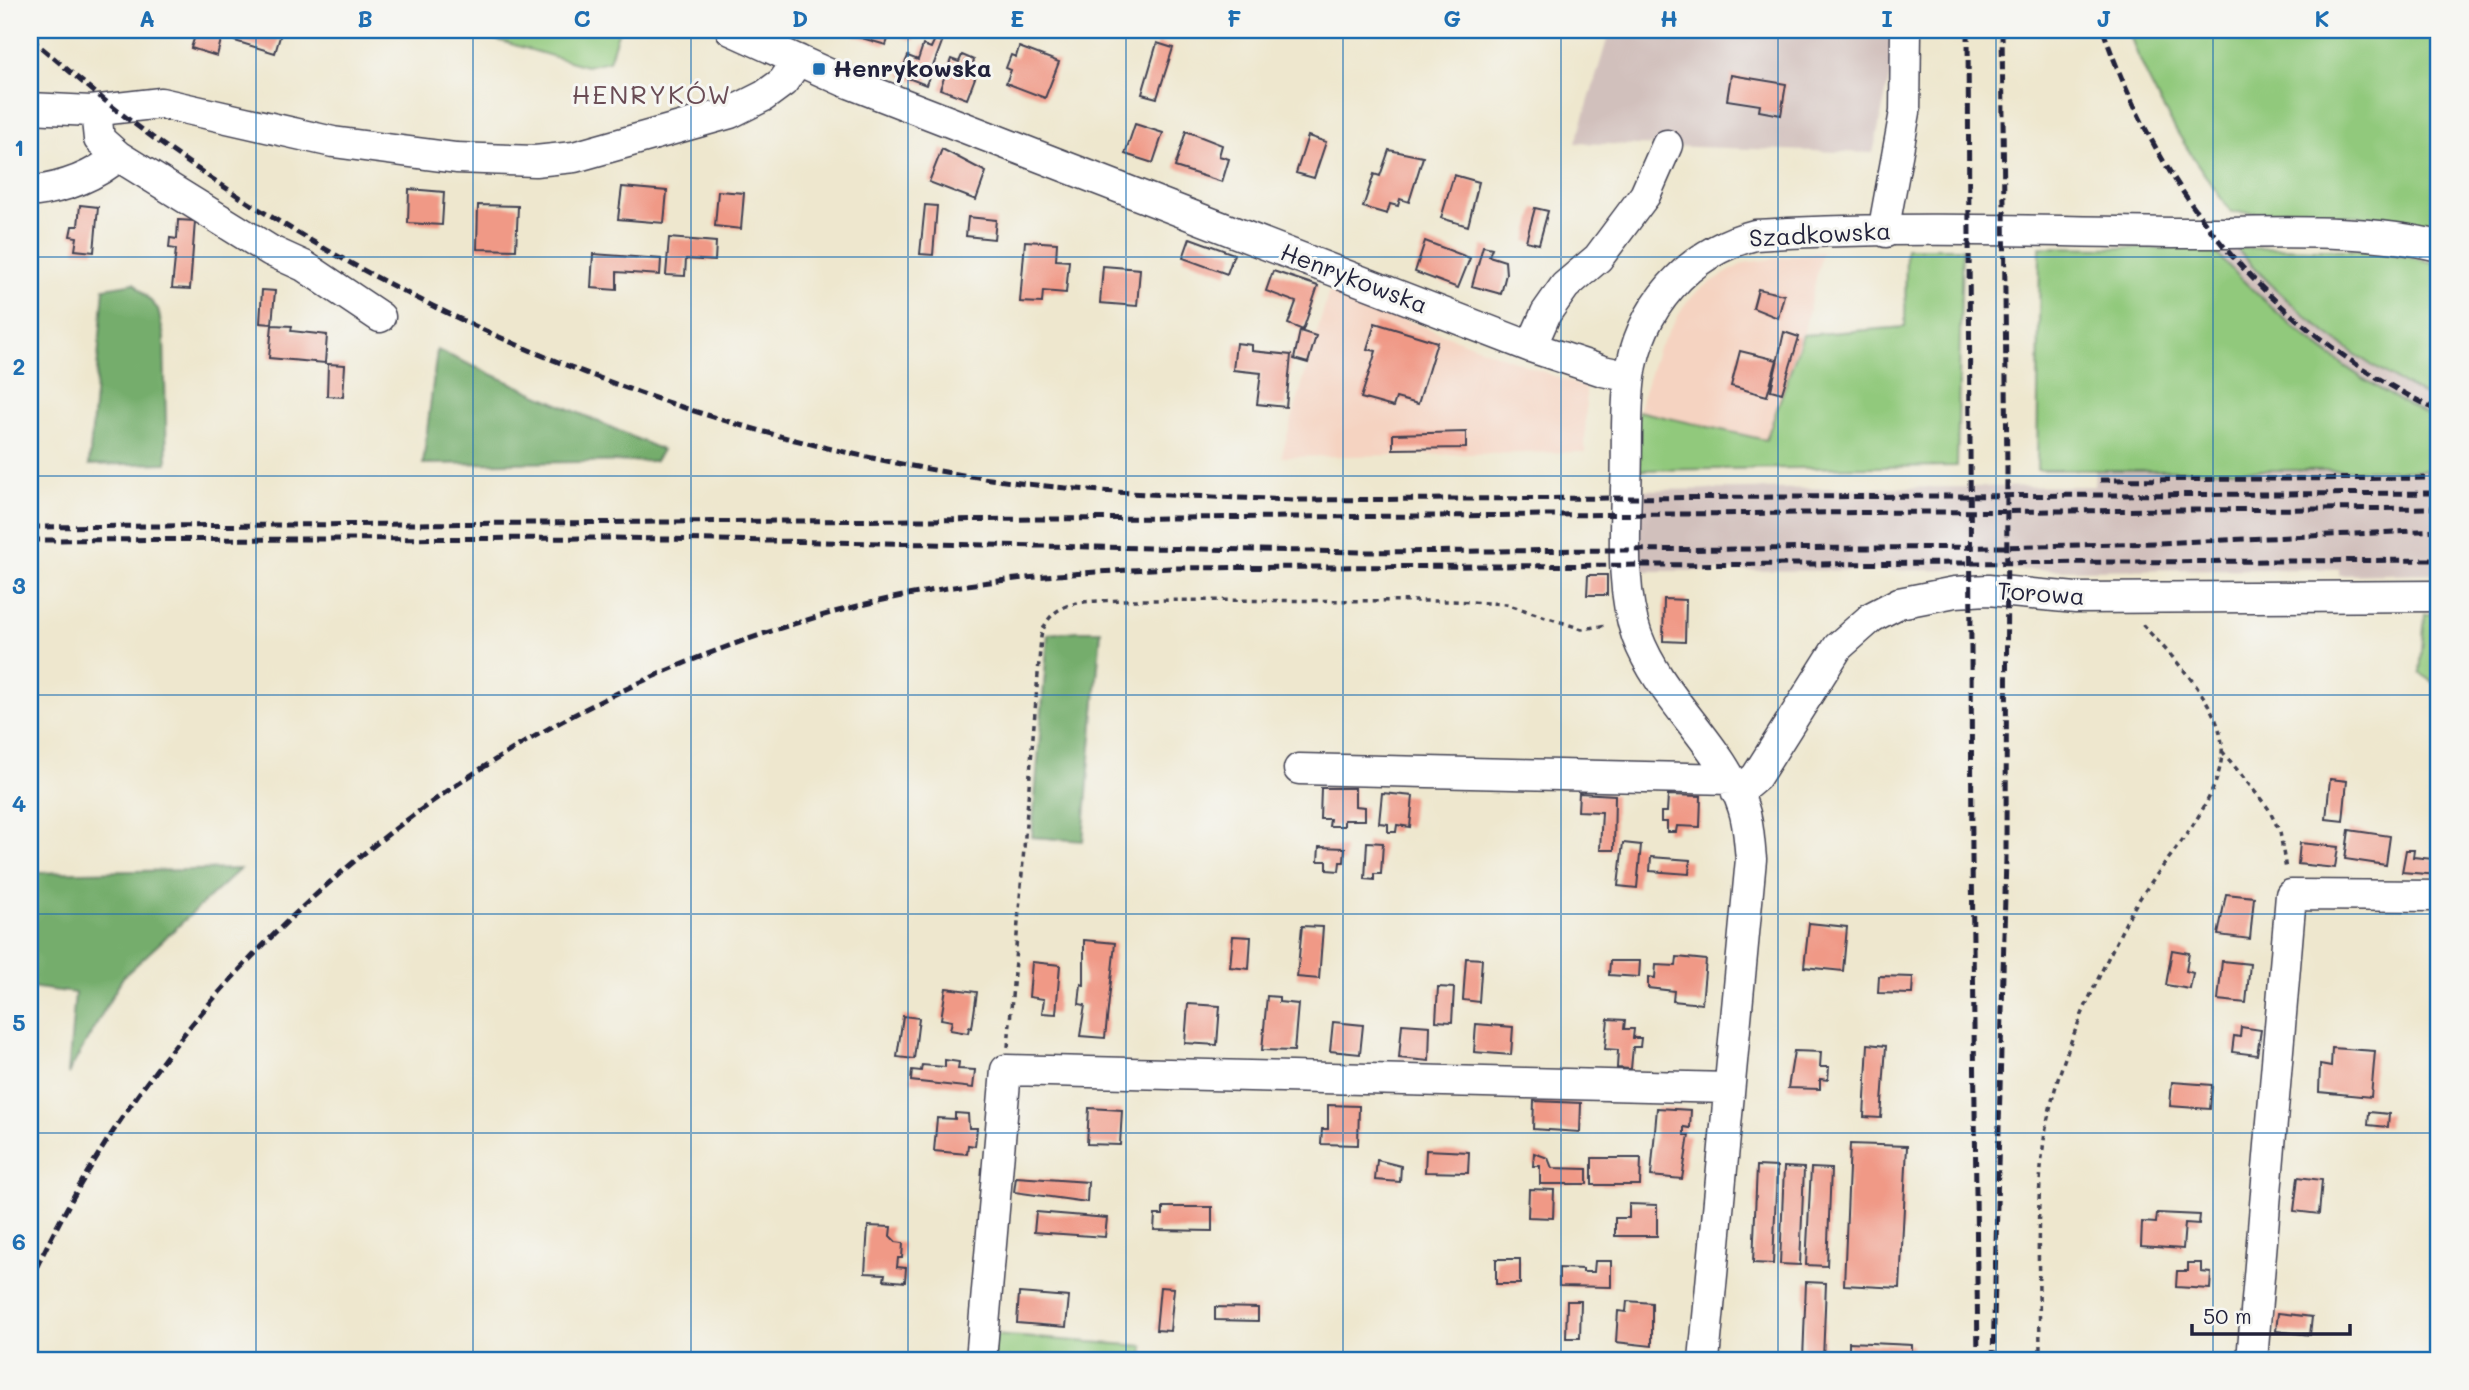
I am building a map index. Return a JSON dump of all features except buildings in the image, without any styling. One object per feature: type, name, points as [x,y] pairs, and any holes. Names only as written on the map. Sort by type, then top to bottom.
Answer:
[{"type":"street","name":"Henrykowska","points":[[731,30],[793,48],[844,81],[1531,347],[1630,377]]},
{"type":"street","points":[[1886,232],[1886,216],[1905,112],[1906,30]]},
{"type":"street","points":[[30,108],[96,111],[161,103],[333,142],[456,158],[535,161],[574,157],[730,113],[764,96],[783,82],[793,48]]},
{"type":"street","points":[[96,111],[99,139],[118,156],[271,251],[304,265],[380,317]]},
{"type":"street","points":[[1531,347],[1546,313],[1565,286],[1598,258],[1645,195],[1667,145]]},
{"type":"street","points":[[30,192],[48,190],[97,174],[118,156]]},
{"type":"street","name":"Szadkowska","points":[[1704,1360],[1751,872],[1747,823],[1734,786],[1658,679],[1637,636],[1630,614],[1626,525],[1630,377],[1637,344],[1652,312],[1672,283],[1702,256],[1728,242],[1755,235],[1886,232],[2318,233],[2391,237],[2439,246]]},
{"type":"street","name":"Torowa","points":[[1734,786],[1756,777],[1838,647],[1872,617],[1899,603],[1933,595],[1988,590],[2076,598],[2439,596]]},
{"type":"street","points":[[1299,769],[1734,786]]},
{"type":"street","points":[[2252,1360],[2291,895],[2439,896]]},
{"type":"street","points":[[981,1360],[1006,1070],[1729,1088]]},
{"type":"path","points":[[2040,1360],[2039,1185],[2046,1132],[2057,1082],[2076,1026],[2122,930],[2207,799],[2218,779],[2222,751],[2218,725],[2207,704],[2184,670],[2134,616],[2123,597]]},
{"type":"path","points":[[1006,1070],[1041,637],[1045,620],[1056,609],[1080,602],[1125,600],[1474,602],[1530,610],[1582,629],[1606,626],[1630,614]]},
{"type":"path","points":[[2222,751],[2268,808],[2280,832],[2284,867],[2291,880],[2291,895]]},
{"type":"shaded area","points":[[1610,30],[1897,30],[1896,70],[1889,80],[1873,153],[1576,143]]},
{"type":"shaded area","points":[[2236,248],[2277,290],[2332,338],[2389,377],[2439,402],[2439,421],[2350,372],[2293,329],[2212,249]]},
{"type":"shaded area","points":[[1822,252],[1803,335],[1767,440],[1638,411],[1657,351],[1686,303],[1701,288],[1744,263]]},
{"type":"shaded area","points":[[1329,291],[1586,388],[1585,452],[1281,457]]},
{"type":"shaded area","points":[[2439,470],[2439,573],[2339,575],[2339,569],[1640,571],[1639,490],[2094,486],[2095,471]]},
{"type":"green space","points":[[486,30],[619,30],[609,61],[586,66],[483,36]]},
{"type":"green space","points":[[2128,30],[2439,30],[2439,226],[2390,217],[2231,212],[2173,125],[2148,79]]},
{"type":"green space","points":[[2040,247],[2212,249],[2263,300],[2317,346],[2375,386],[2439,421],[2439,470],[2037,470]]},
{"type":"green space","points":[[1906,248],[1962,248],[1957,466],[1639,470],[1638,411],[1766,440],[1803,335],[1905,327]]},
{"type":"green space","points":[[2236,248],[2364,251],[2439,264],[2439,402],[2383,372],[2330,336],[2281,294]]},
{"type":"green space","points":[[134,283],[158,309],[164,337],[167,463],[89,465],[104,288]]},
{"type":"green space","points":[[437,350],[662,450],[655,461],[423,464]]},
{"type":"green space","points":[[2425,614],[2439,614],[2439,686],[2420,673]]},
{"type":"green space","points":[[1101,631],[1083,841],[1032,837],[1048,634]]},
{"type":"green space","points":[[240,869],[123,977],[68,1074],[75,993],[30,987],[30,873]]},
{"type":"green space","points":[[993,1335],[1144,1346],[1143,1360],[991,1360]]},
{"type":"railway","points":[[1968,30],[1972,857],[1978,1360]]},
{"type":"railway","points":[[1993,1360],[2006,857],[2007,469],[2002,30]]},
{"type":"railway","points":[[2103,30],[2128,93],[2158,151],[2192,205],[2232,255],[2276,301],[2325,342],[2380,379],[2439,411]]},
{"type":"railway","points":[[30,38],[142,130],[253,205],[350,263],[451,315],[554,360],[660,400],[768,433],[878,459],[990,479],[1066,488],[1293,500],[2439,493]]},
{"type":"railway","points":[[2100,480],[2439,478]]},
{"type":"railway","points":[[30,527],[2439,508]]},
{"type":"railway","points":[[30,540],[610,538],[1363,552],[1997,547],[2159,543],[2439,530]]},
{"type":"railway","points":[[30,1281],[95,1160],[173,1047],[263,946],[363,854],[472,774],[590,706],[715,651],[846,609],[967,585],[1171,568],[2439,560]]},
{"type":"place","name":"Henrykowska","points":[[819,69]]},
{"type":"district","name":"HENRYKÓW","points":[[652,95]]}]
